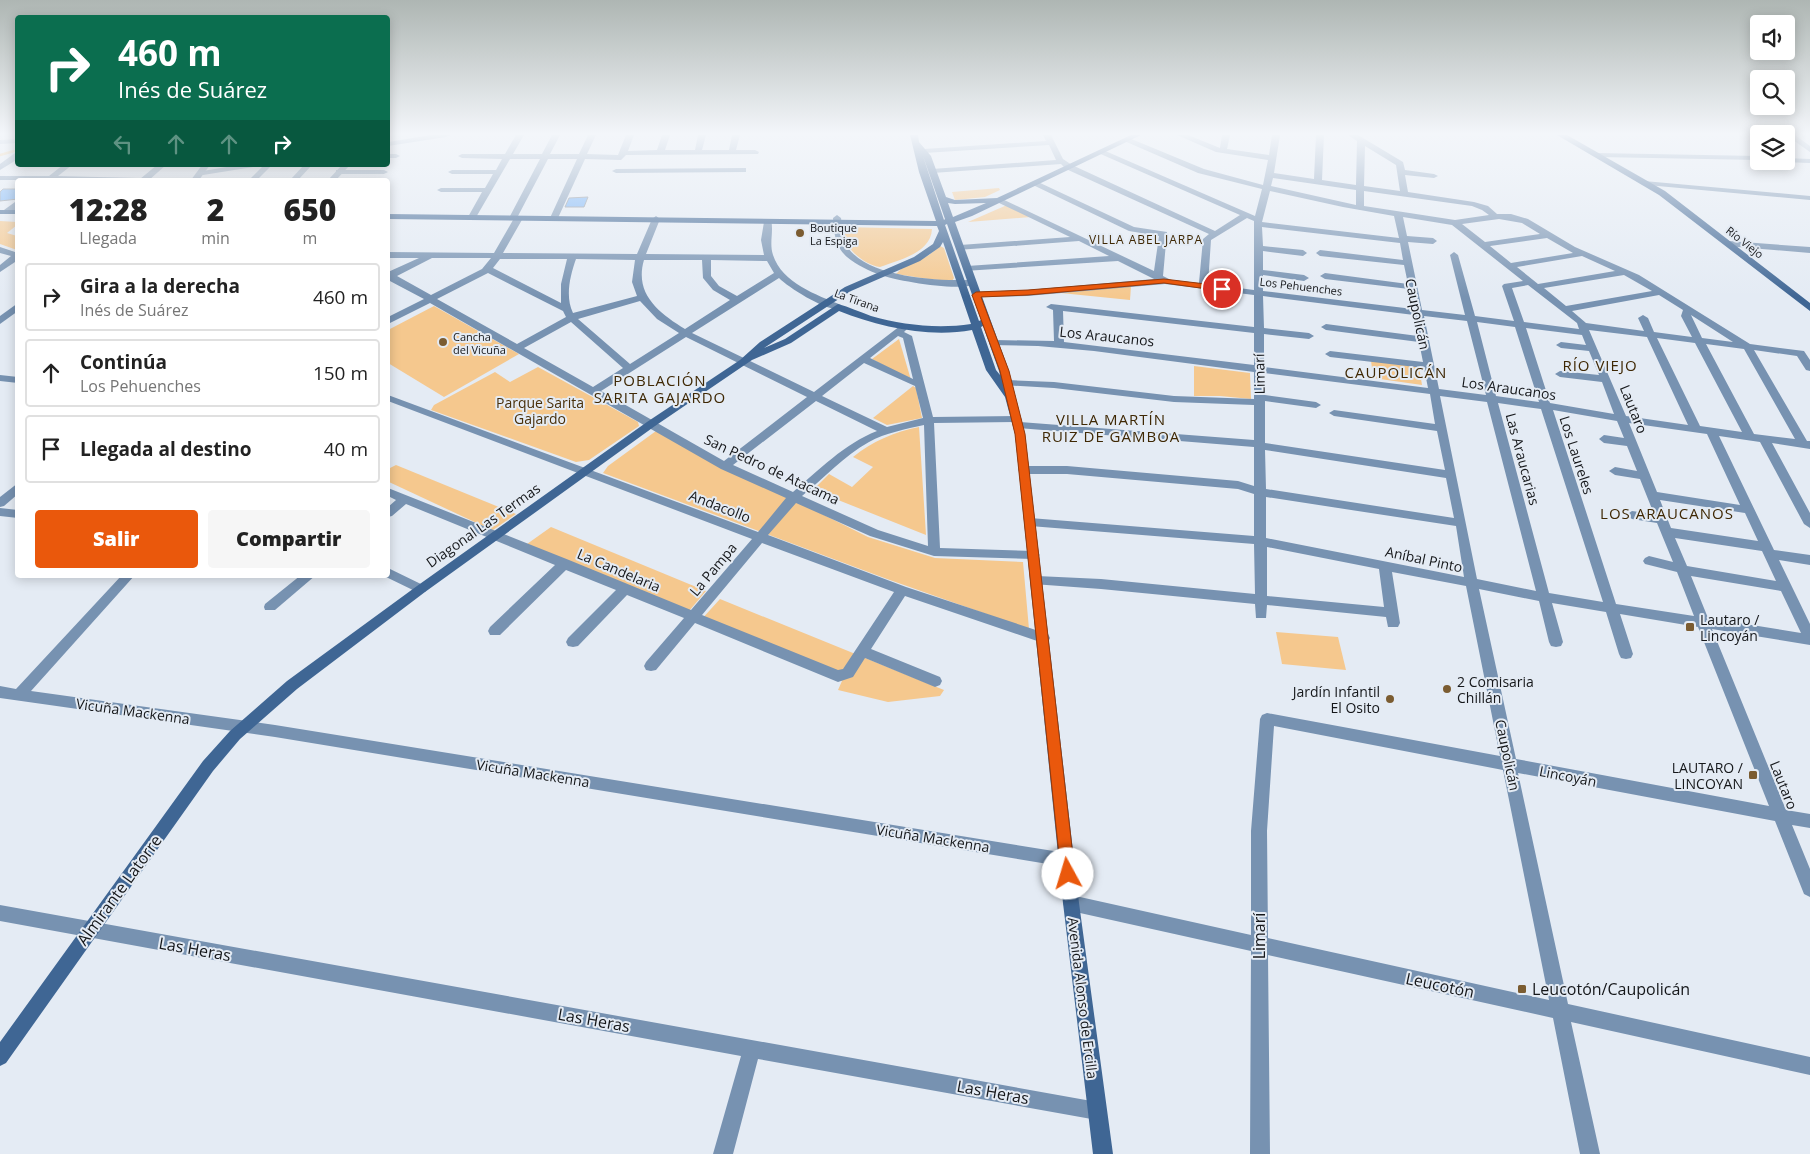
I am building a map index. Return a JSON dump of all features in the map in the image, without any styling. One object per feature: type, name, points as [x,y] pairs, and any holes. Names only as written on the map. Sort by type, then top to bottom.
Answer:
[{"type":"main road","name":"Avenida Alonso de Ercilla","points":[[929,189],[991,370],[1010,397]]},
{"type":"main road","name":"Avenida Alonso de Ercilla","points":[[938,189],[994,343],[1018,422],[1037,581],[1066,860],[1103,1154]]},
{"type":"main road","points":[[690,219],[708,217],[940,225],[949,220],[971,214],[1024,189]]},
{"type":"main road","name":"Río Viejo","points":[[1654,189],[1729,244],[1810,308]]},
{"type":"main road","points":[[942,199],[955,202],[1000,200]]},
{"type":"main road","points":[[390,216],[690,219],[768,222],[837,221]]},
{"type":"main road","name":"Diagonal Las Termas","points":[[244,727],[292,685],[421,588],[651,424],[746,360],[763,344],[858,284],[917,259],[928,252],[937,245],[940,225]]},
{"type":"main road","name":"Diagonal Las Termas","points":[[746,360],[780,345],[838,307]]},
{"type":"main road","name":"La Tirana","points":[[838,307],[902,330],[976,326]]},
{"type":"main road","points":[[976,326],[984,318]]},
{"type":"main road","name":"Almirante Latorre","points":[[0,1057],[208,766],[222,748],[244,727]]},
{"type":"street","points":[[390,320],[488,269],[497,256],[530,189]]},
{"type":"street","points":[[554,218],[567,189]]},
{"type":"street","points":[[976,295],[1028,293],[1161,280],[1164,234],[1132,229],[1048,189]]},
{"type":"street","points":[[1117,189],[1215,234]]},
{"type":"street","points":[[1185,189],[1258,222],[1433,241]]},
{"type":"street","name":"Limarí","points":[[1261,614],[1258,222],[1267,189]]},
{"type":"street","name":"Lautaro","points":[[1271,189],[1360,208],[1455,223],[1565,309],[1586,330],[1810,889]]},
{"type":"street","points":[[1311,198],[1314,189]]},
{"type":"street","points":[[1360,189],[1360,208]]},
{"type":"street","points":[[1366,189],[1478,205],[1495,216]]},
{"type":"street","points":[[1403,189],[1404,194]]},
{"type":"street","points":[[1722,189],[1810,198]]},
{"type":"street","points":[[441,190],[488,190]]},
{"type":"street","points":[[472,217],[488,190]]},
{"type":"street","name":"Los Pehuenches","points":[[1000,200],[1161,280],[1203,287],[1520,325],[1651,334],[1800,353],[1810,368]]},
{"type":"street","points":[[4,212],[15,206]]},
{"type":"street","name":"Caupolicán","points":[[1398,214],[1472,584],[1590,1154]]},
{"type":"street","points":[[1203,287],[1206,241],[1246,215]]},
{"type":"street","points":[[1455,223],[1495,216],[1521,219],[1581,254],[1625,272],[1662,292],[1747,346],[1807,444]]},
{"type":"street","points":[[656,219],[640,257],[636,278],[641,298],[662,319],[686,333],[746,360],[886,432]]},
{"type":"street","points":[[837,221],[838,238],[850,255],[863,264],[884,273],[921,282],[972,282]]},
{"type":"street","name":"La Tirana","points":[[768,222],[764,239],[768,258],[778,274],[801,290],[838,307]]},
{"type":"street","points":[[1483,245],[1548,235]]},
{"type":"street","points":[[960,248],[1078,239]]},
{"type":"street","points":[[1729,244],[1810,250]]},
{"type":"street","points":[[1258,248],[1302,253]]},
{"type":"street","points":[[0,250],[15,255]]},
{"type":"street","points":[[1320,253],[1408,263]]},
{"type":"street","points":[[1509,266],[1581,254]]},
{"type":"street","points":[[390,255],[768,258]]},
{"type":"street","points":[[390,275],[431,255]]},
{"type":"street","name":"Las Araucarias","points":[[1454,255],[1556,642]]},
{"type":"street","points":[[569,314],[566,282],[567,269],[572,257]]},
{"type":"street","points":[[707,257],[706,276],[716,288],[737,300]]},
{"type":"street","points":[[0,269],[15,258]]},
{"type":"street","points":[[967,269],[1118,258]]},
{"type":"street","points":[[488,269],[569,314],[630,369]]},
{"type":"street","points":[[1258,272],[1304,278]]},
{"type":"street","points":[[1533,284],[1625,272]]},
{"type":"street","points":[[594,392],[778,274]]},
{"type":"street","points":[[1325,276],[1413,287]]},
{"type":"street","name":"San Pedro de Atacama","points":[[390,277],[725,466],[874,533],[934,552],[1034,556]]},
{"type":"street","name":"Los Laureles","points":[[1533,284],[1507,286],[1626,654]]},
{"type":"street","points":[[1565,309],[1662,292]]},
{"type":"street","points":[[517,348],[569,314],[641,298]]},
{"type":"street","points":[[1059,344],[1054,307],[1310,336]]},
{"type":"street","points":[[0,320],[15,308]]},
{"type":"street","points":[[1688,309],[1686,314],[1750,437]]},
{"type":"street","points":[[1643,318],[1696,430]]},
{"type":"street","points":[[1326,327],[1424,340]]},
{"type":"street","points":[[725,466],[902,330],[907,336],[929,420],[934,552]]},
{"type":"street","name":"Los Araucanos","points":[[994,343],[1059,344],[1546,406],[1696,430],[1807,444]]},
{"type":"street","points":[[1561,345],[1593,349]]},
{"type":"street","points":[[1330,354],[1429,366]]},
{"type":"street","points":[[864,359],[914,383],[920,383]]},
{"type":"street","points":[[1560,374],[1606,380]]},
{"type":"street","points":[[0,378],[15,380]]},
{"type":"street","points":[[1007,383],[1054,385],[1174,399],[1259,399],[1316,405]]},
{"type":"street","name":"Andacollo","points":[[390,399],[902,590],[1043,638]]},
{"type":"street","points":[[1334,413],[1442,428]]},
{"type":"street","name":"La Pampa","points":[[651,666],[759,536],[794,497],[851,449],[866,439],[929,420],[1018,422],[1260,445],[1451,475]]},
{"type":"street","points":[[1711,431],[1810,639]]},
{"type":"street","points":[[1764,438],[1810,524]]},
{"type":"street","points":[[1604,439],[1631,443]]},
{"type":"street","points":[[1024,470],[1067,470],[1238,485],[1260,491],[1461,522]]},
{"type":"street","points":[[1615,471],[1644,476]]},
{"type":"street","points":[[0,503],[15,490]]},
{"type":"street","name":"La Candelaria","points":[[390,493],[403,500],[565,563],[838,676],[848,672],[862,651]]},
{"type":"street","points":[[1652,495],[1749,510]]},
{"type":"street","points":[[390,510],[403,500]]},
{"type":"street","points":[[0,512],[15,514]]},
{"type":"street","points":[[1632,515],[1664,525],[1810,560]]},
{"type":"street","name":"Aníbal Pinto","points":[[1030,522],[1214,535],[1260,542],[1544,597],[1810,639]]},
{"type":"street","points":[[1649,561],[1694,572],[1785,587]]},
{"type":"street","points":[[495,631],[565,563]]},
{"type":"street","points":[[1037,581],[1101,584],[1261,600],[1392,618],[1385,566]]},
{"type":"street","points":[[390,573],[421,588]]},
{"type":"street","points":[[20,694],[126,578]]},
{"type":"street","points":[[270,607],[306,578]]},
{"type":"street","points":[[573,642],[625,589]]},
{"type":"street","points":[[902,590],[862,651],[935,682]]},
{"type":"street","name":"Vicuña Mackenna","points":[[0,692],[244,727],[1066,860]]},
{"type":"street","name":"Limarí","points":[[1260,1154],[1259,831],[1267,719]]},
{"type":"street","name":"Lincoyán","points":[[1267,719],[1810,821]]},
{"type":"street","name":"Leucotón","points":[[1071,903],[1810,1066]]},
{"type":"street","name":"Las Heras","points":[[0,913],[1097,1111]]},
{"type":"street","points":[[723,1154],[752,1049]]},
{"type":"green space","points":[[989,189],[1000,190],[985,197],[955,200],[952,192]]},
{"type":"green space","points":[[1007,205],[1031,217],[968,222]]},
{"type":"green space","points":[[0,221],[15,222],[15,227],[7,233],[15,235],[15,249],[0,244]]},
{"type":"green space","points":[[841,227],[932,229],[926,244],[920,250],[880,267],[867,262],[854,253],[845,241]]},
{"type":"green space","points":[[940,246],[944,248],[954,278],[952,281],[896,274],[901,269],[929,255]]},
{"type":"green space","points":[[1131,286],[1130,300],[1061,293]]},
{"type":"green space","name":"Cancha del Vicuña","points":[[434,306],[519,354],[444,397],[390,364],[390,329]]},
{"type":"green space","points":[[899,339],[911,380],[872,359]]},
{"type":"green space","points":[[1371,360],[1419,367],[1422,385],[1373,378]]},
{"type":"green space","points":[[1194,366],[1250,373],[1251,399],[1194,396]]},
{"type":"green space","name":"Parque Sarita Gajardo","points":[[538,367],[638,422],[639,426],[589,460],[576,462],[431,410],[434,405],[495,372],[510,382]]},
{"type":"green space","points":[[913,386],[916,388],[922,418],[887,425],[873,418]]},
{"type":"green space","points":[[919,427],[926,535],[813,490],[829,474],[852,487],[873,467],[853,457],[868,446],[884,438]]},
{"type":"green space","points":[[656,431],[868,537],[935,558],[1023,562],[1029,629],[887,579],[603,473],[608,466]]},
{"type":"green space","points":[[396,465],[516,514],[493,530],[390,482],[390,468]]},
{"type":"green space","points":[[551,527],[706,591],[689,611],[527,544]]},
{"type":"green space","points":[[720,599],[944,690],[940,696],[888,702],[838,690],[842,681],[700,621]]},
{"type":"green space","points":[[1276,632],[1338,637],[1346,670],[1282,664]]},
{"type":"building","points":[[3,189],[15,189],[15,199],[0,201],[0,192]]},
{"type":"building","points":[[588,197],[584,207],[565,207],[569,198]]},
{"type":"place","name":"Boutique La Espiga","points":[[800,233]]},
{"type":"place","name":"Cancha del Vicuña","points":[[443,342]]},
{"type":"place","name":"Lautaro / Lincoyán","points":[[1690,627]]},
{"type":"place","name":"2 Comisaria Chillán","points":[[1447,689]]},
{"type":"place","name":"Jardín Infantil El Osito","points":[[1390,699]]},
{"type":"place","name":"LAUTARO / LINCOYAN","points":[[1753,775]]},
{"type":"place","name":"Leucotón/Caupolicán","points":[[1522,989]]},
{"type":"district","name":"VILLA ABEL JARPA","points":[[1146,239]]},
{"type":"district","name":"RÍO VIEJO","points":[[1600,365]]},
{"type":"district","name":"CAUPOLICÁN","points":[[1396,372]]},
{"type":"district","name":"POBLACIÓN SARITA GAJARDO","points":[[660,388]]},
{"type":"district","name":"VILLA MARTÍN RUIZ DE GAMBOA","points":[[1111,428]]},
{"type":"district","name":"LOS ARAUCANOS","points":[[1667,513]]},
{"type":"route","points":[[1068,874],[1034,547],[1020,434],[1007,380],[976,295],[1028,293],[1164,281],[1222,289]]}]
